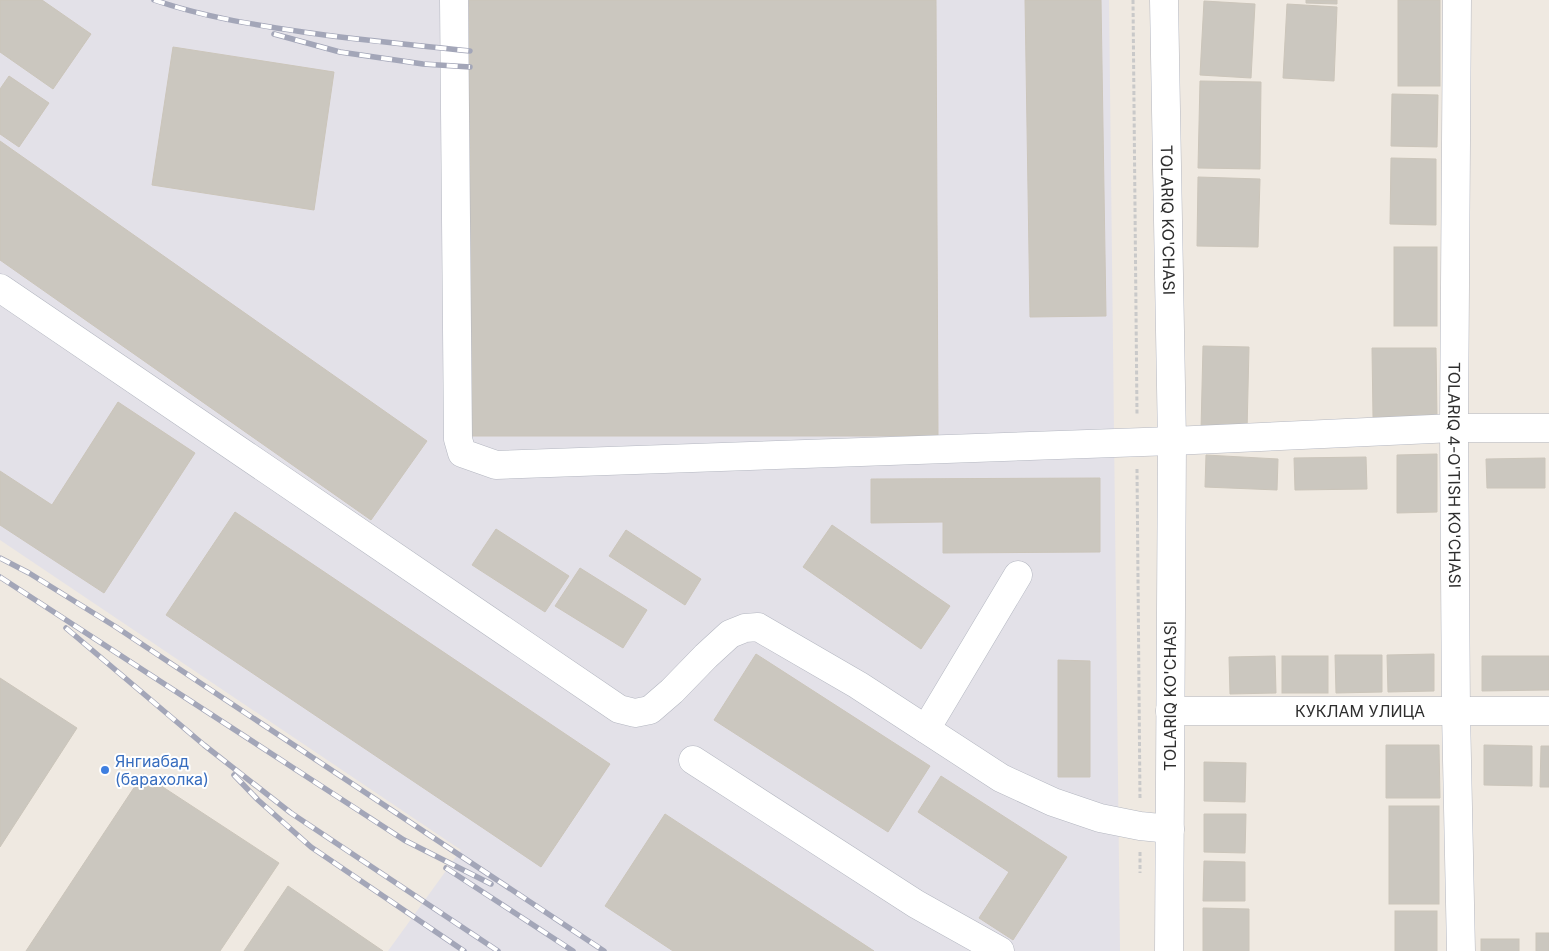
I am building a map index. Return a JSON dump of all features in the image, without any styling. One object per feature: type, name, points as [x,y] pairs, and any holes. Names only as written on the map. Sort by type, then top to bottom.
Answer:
[{"type":"street","points":[[454,0],[458,439],[462,453],[496,465],[1172,441],[1454,428],[1549,428]]},
{"type":"street","name":"TOLARIQ KO'CHASI","points":[[1164,0],[1172,441],[1169,951]]},
{"type":"street","name":"TOLARIQ 4-O'TISH KO'CHASI","points":[[1457,0],[1454,428],[1456,712],[1461,951]]},
{"type":"street","points":[[0,288],[619,709],[635,713],[650,710],[730,634],[745,628],[758,627],[858,685],[1001,778],[1053,802],[1100,818],[1140,826],[1170,828]]},
{"type":"street","points":[[926,729],[1018,575]]},
{"type":"street","name":"КУКЛАМ УЛИЦА","points":[[1170,711],[1549,711]]},
{"type":"street","points":[[693,760],[916,904],[1000,951]]},
{"type":"path","points":[[1133,0],[1140,874]]},
{"type":"shaded area","points":[[0,0],[1109,0],[1120,951],[388,951],[461,850],[0,540]]},
{"type":"building","points":[[0,0],[42,0],[91,34],[53,89],[0,52]]},
{"type":"building","points":[[469,0],[936,0],[938,436],[471,436]]},
{"type":"building","points":[[1025,0],[1101,0],[1106,316],[1030,317]]},
{"type":"building","points":[[1306,0],[1337,0],[1337,4],[1306,3]]},
{"type":"building","points":[[1398,0],[1440,0],[1440,86],[1398,86]]},
{"type":"building","points":[[1204,1],[1255,4],[1251,78],[1200,75]]},
{"type":"building","points":[[1287,4],[1337,7],[1334,81],[1283,78]]},
{"type":"building","points":[[173,47],[334,72],[314,210],[152,185]]},
{"type":"building","points":[[9,76],[49,103],[19,147],[0,134],[0,89]]},
{"type":"building","points":[[1200,81],[1261,82],[1260,169],[1198,168]]},
{"type":"building","points":[[1392,94],[1438,95],[1437,147],[1391,146]]},
{"type":"building","points":[[0,141],[427,441],[371,520],[0,260]]},
{"type":"building","points":[[1391,158],[1436,159],[1436,225],[1390,224]]},
{"type":"building","points":[[1198,177],[1260,179],[1258,247],[1197,246]]},
{"type":"building","points":[[1394,247],[1437,247],[1437,326],[1394,326]]},
{"type":"building","points":[[1203,346],[1249,347],[1247,431],[1201,430]]},
{"type":"building","points":[[1372,348],[1436,348],[1437,416],[1373,417]]},
{"type":"building","points":[[118,402],[195,453],[104,593],[0,525],[0,471],[52,505]]},
{"type":"building","points":[[1437,454],[1437,512],[1397,513],[1397,455]]},
{"type":"building","points":[[1206,455],[1278,459],[1277,490],[1205,487]]},
{"type":"building","points":[[1366,457],[1367,489],[1295,490],[1294,458]]},
{"type":"building","points":[[1545,458],[1545,488],[1487,488],[1486,459]]},
{"type":"building","points":[[1100,478],[1100,552],[943,553],[943,522],[871,523],[871,479]]},
{"type":"building","points":[[235,512],[610,764],[541,867],[166,615]]},
{"type":"building","points":[[832,525],[950,606],[921,649],[803,567]]},
{"type":"building","points":[[496,529],[569,576],[545,612],[472,565]]},
{"type":"building","points":[[626,530],[701,579],[685,605],[609,556]]},
{"type":"building","points":[[580,568],[647,610],[623,648],[555,606]]},
{"type":"building","points":[[756,654],[930,766],[888,832],[714,720]]},
{"type":"building","points":[[1434,654],[1434,691],[1388,692],[1387,655]]},
{"type":"building","points":[[1335,655],[1382,655],[1382,692],[1336,693]]},
{"type":"building","points":[[1275,656],[1276,693],[1230,694],[1229,657]]},
{"type":"building","points":[[1282,656],[1328,656],[1328,693],[1282,693]]},
{"type":"building","points":[[1482,656],[1549,656],[1549,690],[1482,691]]},
{"type":"building","points":[[1058,660],[1090,661],[1090,777],[1058,777]]},
{"type":"building","points":[[0,678],[77,728],[0,847]]},
{"type":"building","points":[[1386,745],[1439,745],[1440,798],[1386,798]]},
{"type":"building","points":[[1484,745],[1532,746],[1532,786],[1484,785]]},
{"type":"building","points":[[1541,746],[1549,746],[1549,787],[1540,787]]},
{"type":"building","points":[[1204,762],[1246,763],[1245,802],[1204,801]]},
{"type":"building","points":[[143,774],[279,863],[220,951],[26,951]]},
{"type":"building","points":[[941,776],[1067,857],[1013,940],[979,918],[1009,872],[918,812]]},
{"type":"building","points":[[1389,806],[1439,806],[1439,904],[1389,904]]},
{"type":"building","points":[[665,814],[874,951],[673,951],[605,906]]},
{"type":"building","points":[[1204,814],[1246,814],[1245,853],[1204,852]]},
{"type":"building","points":[[1204,861],[1245,862],[1245,901],[1203,901]]},
{"type":"building","points":[[288,886],[383,951],[244,951]]},
{"type":"building","points":[[1203,908],[1249,909],[1249,951],[1203,951]]},
{"type":"building","points":[[1395,911],[1437,911],[1437,951],[1395,951]]},
{"type":"building","points":[[1536,933],[1549,933],[1549,951],[1536,951]]},
{"type":"building","points":[[1481,939],[1519,939],[1519,951],[1481,951]]},
{"type":"railway","points":[[154,0],[209,15],[264,26],[344,38],[470,51]]},
{"type":"railway","points":[[274,34],[340,52],[423,64],[470,67]]},
{"type":"railway","points":[[0,558],[29,573],[116,627],[604,951]]},
{"type":"railway","points":[[0,577],[404,840],[491,884]]},
{"type":"railway","points":[[66,628],[204,745],[291,813],[498,951]]},
{"type":"railway","points":[[234,775],[258,800],[311,847],[464,951]]},
{"type":"railway","points":[[446,868],[573,951]]},
{"type":"place","name":"Янгиабад (барахолка)","points":[[105,770]]}]
